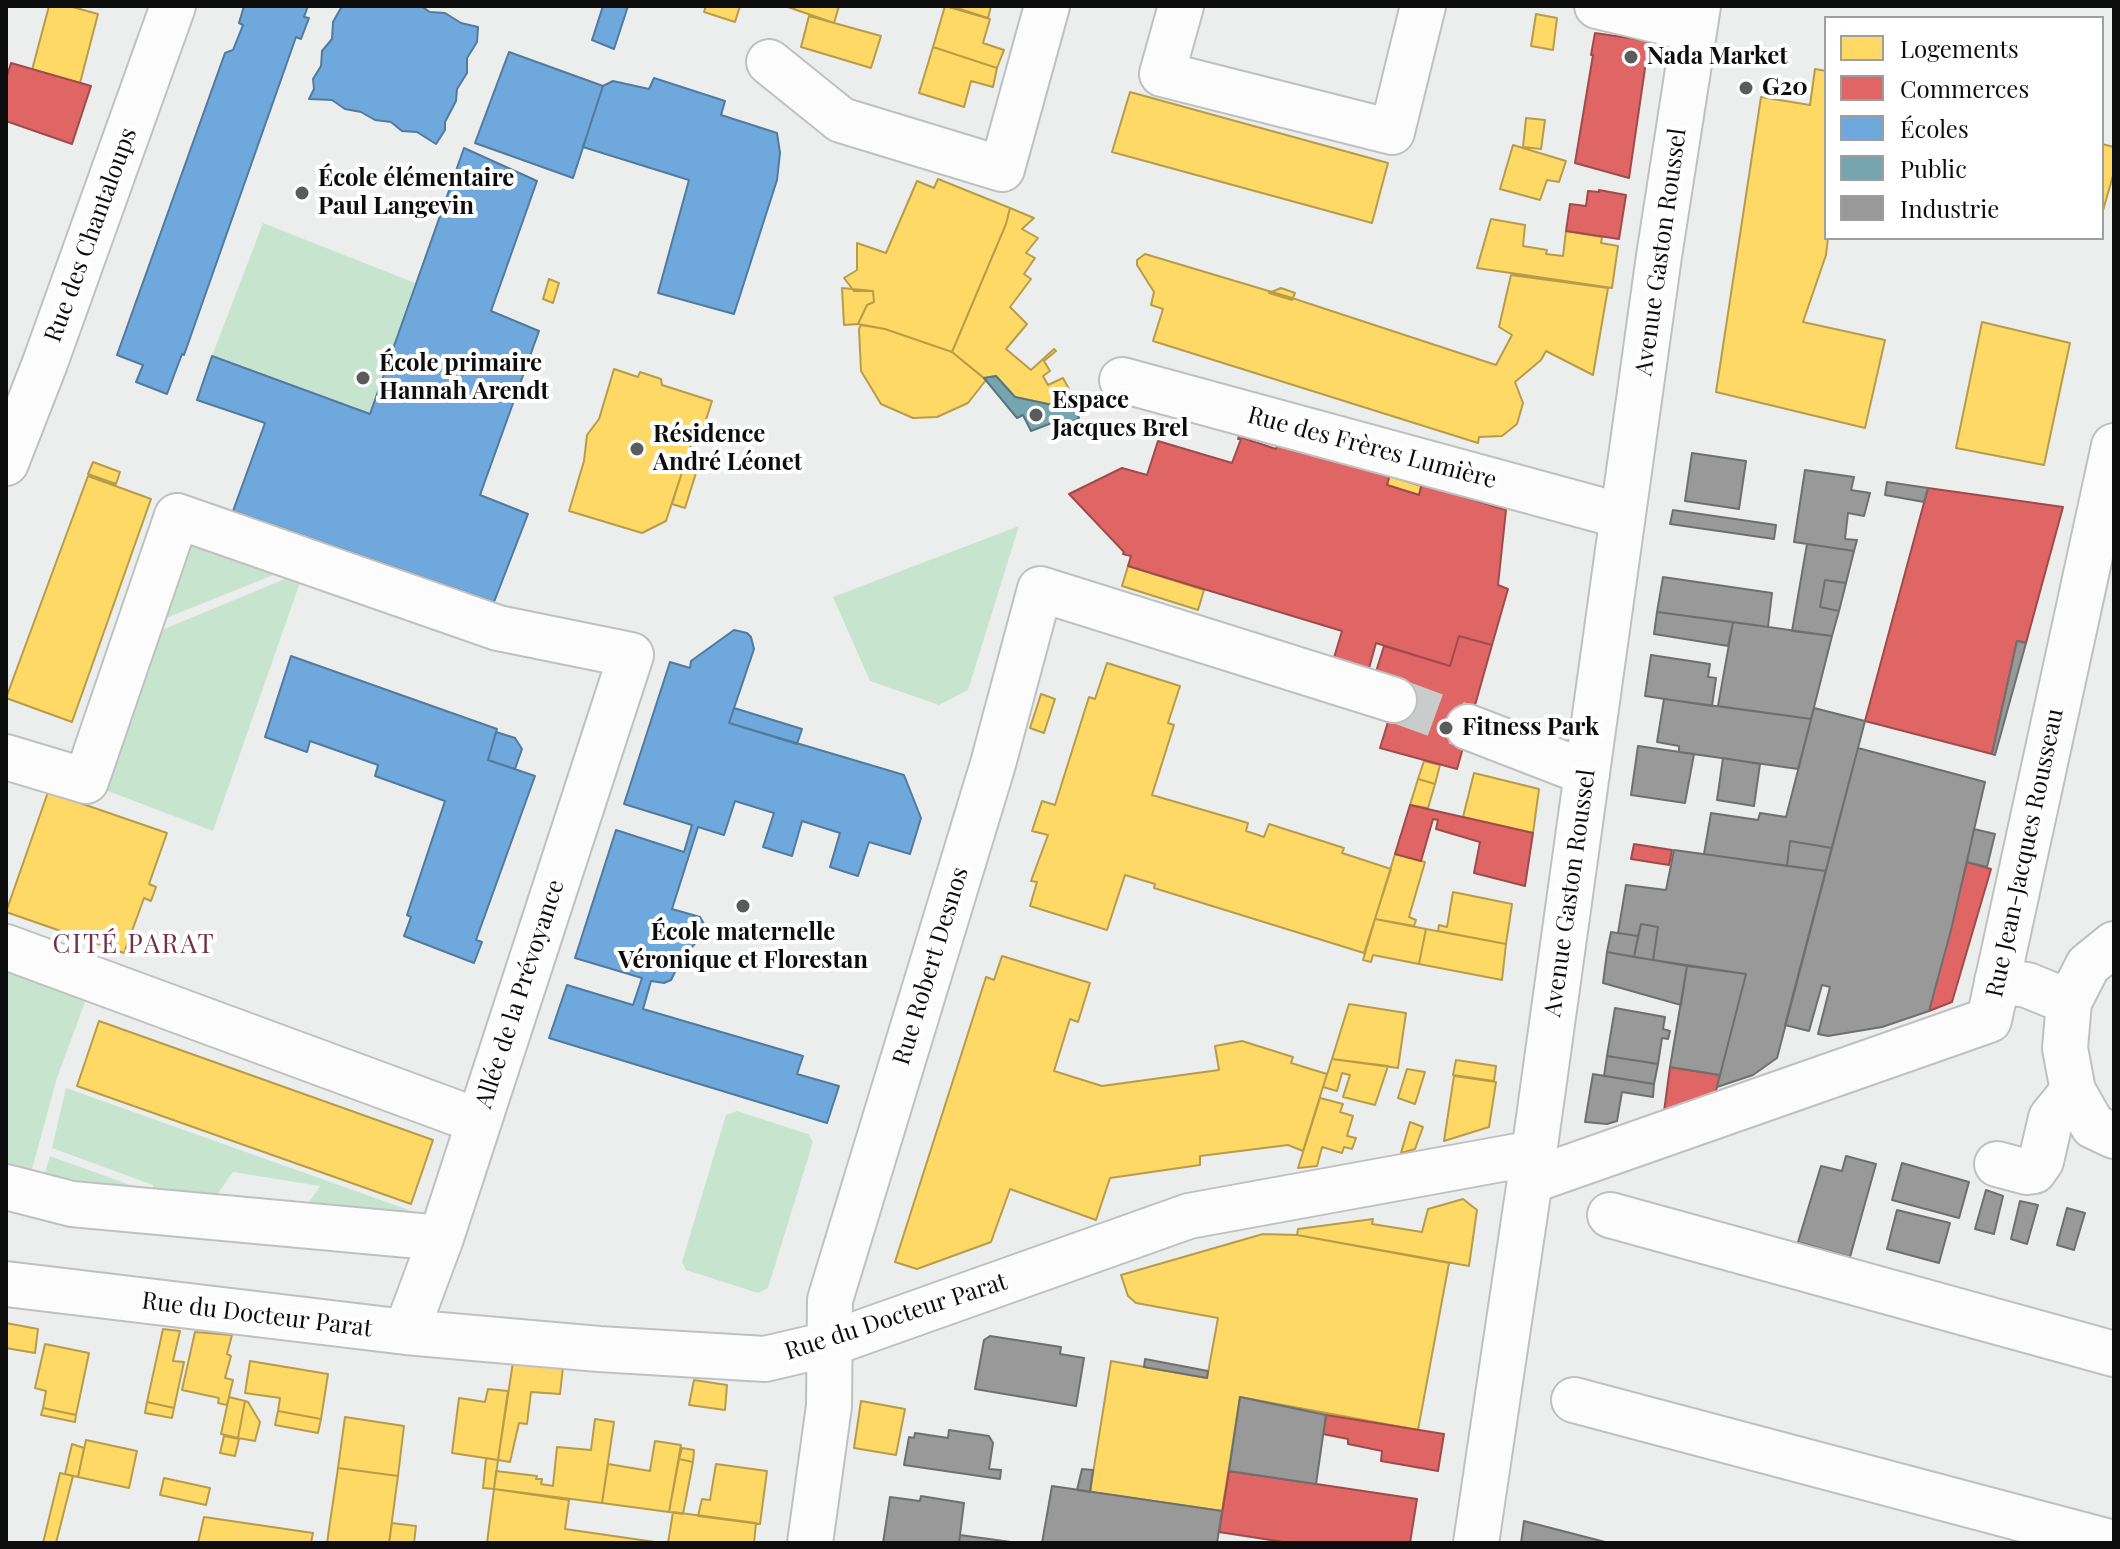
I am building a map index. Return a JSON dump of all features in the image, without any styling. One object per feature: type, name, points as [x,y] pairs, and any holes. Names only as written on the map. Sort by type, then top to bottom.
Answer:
[{"type":"street","name":"Rue des Chantaloups","points":[[6,463],[173,6]]},
{"type":"street","points":[[769,62],[841,120],[1002,169],[1047,6]]},
{"type":"street","points":[[1181,6],[1162,74],[1392,132],[1423,6]]},
{"type":"street","points":[[1597,6],[1696,17]]},
{"type":"street","name":"Avenue Gaston Roussel","points":[[1476,1543],[1696,17]]},
{"type":"street","name":"Rue des Frères Lumière","points":[[1122,380],[1622,516]]},
{"type":"street","name":"Rue Jean-Jacques Rousseau","points":[[1532,1167],[1989,1020],[2012,983],[2106,518],[2114,446]]},
{"type":"street","name":"Allée de la Prévoyance","points":[[7,759],[86,781],[177,516],[498,628],[631,655],[441,1238],[406,1332]]},
{"type":"street","name":"Rue Robert Desnos","points":[[810,1543],[829,1406],[830,1300],[993,764],[1040,589],[1394,700]]},
{"type":"street","points":[[1468,727],[1587,773]]},
{"type":"street","points":[[2114,944],[2088,965],[2069,1002],[2065,1048],[2073,1091],[2093,1126],[2114,1136]]},
{"type":"street","points":[[6,947],[478,1121]]},
{"type":"street","points":[[2012,983],[2069,1002]]},
{"type":"street","points":[[1997,1164],[2034,1171],[2041,1161],[2051,1118],[2073,1091]]},
{"type":"street","name":"Rue du Docteur Parat","points":[[6,1284],[406,1332],[599,1349],[765,1359],[829,1344],[1189,1216],[1532,1167]]},
{"type":"street","points":[[6,1187],[72,1204],[441,1238]]},
{"type":"street","points":[[1610,1215],[2114,1354]]},
{"type":"street","points":[[1574,1400],[2113,1543]]},
{"type":"green space","points":[[263,223],[415,283],[370,414],[212,356]]},
{"type":"green space","points":[[1019,526],[968,690],[939,705],[870,681],[833,597]]},
{"type":"green space","points":[[193,532],[291,568],[161,620]]},
{"type":"green space","points":[[304,571],[213,831],[100,788],[157,632]]},
{"type":"green space","points":[[6,961],[89,991],[57,1078],[29,1180],[6,1174]]},
{"type":"green space","points":[[66,1088],[409,1210],[403,1221],[303,1211],[320,1186],[233,1172],[212,1202],[152,1197],[153,1185],[52,1148]]},
{"type":"green space","points":[[737,1111],[808,1134],[813,1142],[768,1288],[758,1293],[686,1270],[682,1262],[726,1115]]},
{"type":"green space","points":[[50,1156],[144,1190],[42,1182]]},
{"type":"building: Logements","points":[[49,6],[69,6],[98,14],[80,83],[32,70]]},
{"type":"building: Logements","points":[[706,6],[740,6],[735,22],[704,12]]},
{"type":"building: Logements","points":[[788,6],[839,6],[834,23],[788,7]]},
{"type":"building: Logements","points":[[945,6],[990,19],[983,43],[1004,50],[997,68],[933,47]]},
{"type":"building: Logements","points":[[950,6],[991,6],[988,18]]},
{"type":"building: Logements","points":[[1536,14],[1557,18],[1553,50],[1531,46]]},
{"type":"building: Logements","points":[[809,16],[881,36],[871,68],[801,47]]},
{"type":"building: Logements","points":[[933,47],[997,68],[993,87],[971,81],[964,107],[919,93]]},
{"type":"building: Logements","points":[[1815,69],[1824,71],[1824,240],[1828,240],[1826,255],[1803,322],[1885,340],[1865,428],[1716,392],[1761,97],[1810,105]]},
{"type":"building: Logements","points":[[1130,92],[1388,163],[1372,223],[1112,152]]},
{"type":"building: Logements","points":[[1526,118],[1545,120],[1541,149],[1523,147]]},
{"type":"building: Logements","points":[[2104,144],[2114,147],[2114,172],[2104,207]]},
{"type":"building: Logements","points":[[1513,145],[1566,161],[1559,182],[1547,180],[1540,200],[1500,189]]},
{"type":"building: Logements","points":[[938,179],[1010,208],[952,352],[885,329],[858,324],[867,305],[874,302],[873,291],[854,291],[844,278],[857,270],[857,243],[886,253],[917,181],[934,188]]},
{"type":"building: Logements","points":[[1010,208],[1034,218],[1022,229],[1038,238],[1026,253],[1035,258],[1024,274],[1031,279],[1010,307],[1027,324],[1006,349],[1031,370],[1054,349],[1056,351],[1044,361],[1050,371],[1043,376],[1048,385],[1063,378],[1069,389],[1058,395],[1057,406],[1015,397],[996,376],[984,378],[952,352]]},
{"type":"building: Logements","points":[[1491,219],[1525,225],[1523,246],[1547,250],[1546,254],[1563,256],[1566,231],[1602,237],[1601,243],[1618,246],[1612,288],[1477,268]]},
{"type":"building: Logements","points":[[1145,254],[1496,365],[1512,335],[1499,327],[1511,275],[1608,288],[1593,375],[1546,351],[1541,360],[1515,382],[1523,403],[1517,424],[1502,436],[1479,437],[1478,443],[1153,341],[1163,309],[1151,305],[1154,292],[1137,265],[1137,260]]},
{"type":"building: Logements","points":[[549,279],[559,283],[553,303],[543,299]]},
{"type":"building: Logements","points":[[842,288],[873,291],[874,302],[867,305],[858,324],[844,325]]},
{"type":"building: Logements","points":[[1281,288],[1295,293],[1292,300],[1269,293]]},
{"type":"building: Logements","points":[[1982,322],[2070,343],[2044,465],[1956,448]]},
{"type":"building: Logements","points":[[861,325],[885,329],[952,352],[986,380],[968,403],[937,417],[913,418],[881,404],[861,371]]},
{"type":"building: Logements","name":"Résidence André Léonet","points":[[614,369],[638,377],[640,372],[661,379],[662,385],[712,401],[700,438],[694,436],[666,521],[642,533],[569,511],[584,461],[587,435],[599,419]]},
{"type":"building: Logements","points":[[93,462],[120,472],[116,484],[88,474]]},
{"type":"building: Logements","points":[[683,469],[696,473],[685,508],[672,504]]},
{"type":"building: Logements","points":[[88,476],[151,499],[72,722],[6,698]]},
{"type":"building: Logements","points":[[1389,476],[1421,486],[1419,495],[1387,485]]},
{"type":"building: Logements","points":[[1128,566],[1204,590],[1198,610],[1122,586]]},
{"type":"building: Logements","points":[[1107,663],[1180,686],[1168,723],[1174,725],[1152,795],[1248,823],[1246,831],[1264,837],[1269,824],[1344,848],[1342,853],[1391,869],[1364,953],[1154,888],[1155,884],[1125,875],[1107,930],[1030,906],[1037,882],[1031,881],[1048,835],[1032,831],[1042,801],[1055,805],[1089,697],[1095,699]]},
{"type":"building: Logements","points":[[1041,694],[1055,699],[1044,733],[1030,728]]},
{"type":"building: Logements","points":[[1424,761],[1440,765],[1435,784],[1418,779]]},
{"type":"building: Logements","points":[[1474,773],[1539,789],[1533,833],[1463,817]]},
{"type":"building: Logements","points":[[1418,779],[1435,784],[1428,808],[1410,805]]},
{"type":"building: Logements","points":[[48,792],[167,833],[149,884],[156,887],[151,901],[144,898],[124,953],[6,912]]},
{"type":"building: Logements","points":[[1395,854],[1425,862],[1409,917],[1416,920],[1414,926],[1375,919]]},
{"type":"building: Logements","points":[[1453,892],[1512,904],[1506,944],[1438,931],[1439,925],[1447,927]]},
{"type":"building: Logements","points":[[1375,919],[1426,929],[1419,964],[1373,955],[1371,962],[1363,960]]},
{"type":"building: Logements","points":[[1426,929],[1506,944],[1502,980],[1419,964]]},
{"type":"building: Logements","points":[[1002,956],[1090,983],[1078,1022],[1070,1019],[1054,1071],[1102,1086],[1219,1070],[1215,1046],[1242,1041],[1293,1057],[1291,1063],[1327,1074],[1303,1151],[1288,1145],[1200,1156],[1200,1165],[1110,1178],[1096,1220],[1010,1189],[991,1242],[917,1269],[895,1262],[986,977],[994,980]]},
{"type":"building: Logements","points":[[1349,1004],[1406,1013],[1398,1068],[1332,1059]]},
{"type":"building: Logements","points":[[99,1021],[433,1140],[411,1204],[77,1086]]},
{"type":"building: Logements","points":[[1332,1059],[1388,1066],[1375,1105],[1343,1097],[1350,1075],[1342,1073],[1337,1091],[1323,1087]]},
{"type":"building: Logements","points":[[1456,1060],[1496,1066],[1494,1081],[1453,1075]]},
{"type":"building: Logements","points":[[1407,1069],[1425,1072],[1415,1104],[1398,1098]]},
{"type":"building: Logements","points":[[1454,1076],[1496,1082],[1489,1127],[1444,1141]]},
{"type":"building: Logements","points":[[1320,1098],[1343,1104],[1340,1112],[1353,1116],[1347,1136],[1356,1138],[1352,1149],[1344,1147],[1342,1153],[1322,1147],[1317,1166],[1298,1168]]},
{"type":"building: Logements","points":[[1410,1122],[1423,1127],[1415,1149],[1401,1153]]},
{"type":"building: Logements","points":[[1463,1199],[1477,1210],[1469,1266],[1297,1235],[1298,1229],[1373,1219],[1372,1224],[1422,1232],[1428,1209]]},
{"type":"building: Logements","points":[[1263,1234],[1297,1235],[1449,1263],[1418,1430],[1240,1397],[1222,1511],[1090,1492],[1111,1361],[1207,1378],[1218,1318],[1136,1303],[1128,1296],[1121,1275]]},
{"type":"building: Logements","points":[[6,1323],[38,1329],[35,1353],[6,1348]]},
{"type":"building: Logements","points":[[163,1329],[180,1331],[173,1361],[184,1362],[174,1408],[147,1402]]},
{"type":"building: Logements","points":[[195,1332],[232,1335],[225,1378],[233,1380],[227,1405],[218,1403],[219,1398],[182,1390]]},
{"type":"building: Logements","points":[[45,1344],[89,1353],[76,1415],[43,1408],[46,1391],[35,1388]]},
{"type":"building: Logements","points":[[250,1361],[328,1374],[321,1419],[278,1411],[280,1398],[245,1393]]},
{"type":"building: Logements","points":[[513,1362],[563,1367],[560,1394],[531,1392],[527,1424],[519,1423],[510,1462],[498,1460]]},
{"type":"building: Logements","points":[[694,1380],[727,1385],[725,1410],[689,1405]]},
{"type":"building: Logements","points":[[488,1389],[508,1391],[498,1460],[452,1453],[459,1398],[485,1402]]},
{"type":"building: Logements","points":[[229,1397],[245,1401],[238,1438],[221,1434]]},
{"type":"building: Logements","points":[[245,1401],[260,1422],[255,1441],[238,1438]]},
{"type":"building: Logements","points":[[861,1401],[905,1409],[896,1455],[854,1448]]},
{"type":"building: Logements","points":[[147,1402],[174,1408],[172,1418],[145,1413]]},
{"type":"building: Logements","points":[[43,1408],[76,1415],[75,1422],[41,1415]]},
{"type":"building: Logements","points":[[278,1411],[321,1419],[318,1433],[275,1425]]},
{"type":"building: Logements","points":[[345,1417],[404,1426],[398,1476],[338,1468]]},
{"type":"building: Logements","points":[[595,1419],[614,1422],[602,1503],[494,1489],[496,1471],[537,1476],[536,1479],[542,1479],[541,1484],[553,1486],[557,1447],[591,1450]]},
{"type":"building: Logements","points":[[224,1436],[239,1439],[235,1456],[220,1453]]},
{"type":"building: Logements","points":[[86,1440],[137,1451],[129,1488],[78,1477]]},
{"type":"building: Logements","points":[[655,1441],[681,1445],[669,1512],[602,1503],[608,1464],[650,1471]]},
{"type":"building: Logements","points":[[72,1444],[84,1448],[78,1477],[65,1474]]},
{"type":"building: Logements","points":[[682,1448],[694,1450],[693,1462],[679,1459]]},
{"type":"building: Logements","points":[[486,1458],[498,1460],[494,1489],[483,1488]]},
{"type":"building: Logements","points":[[679,1459],[693,1462],[683,1514],[669,1512]]},
{"type":"building: Logements","points":[[716,1464],[767,1471],[760,1524],[698,1516],[702,1499],[710,1500]]},
{"type":"building: Logements","points":[[338,1468],[398,1476],[389,1543],[327,1543]]},
{"type":"building: Logements","points":[[60,1473],[73,1476],[56,1543],[43,1543]]},
{"type":"building: Logements","points":[[164,1478],[210,1488],[206,1505],[160,1495]]},
{"type":"building: Logements","points":[[494,1489],[569,1500],[565,1529],[662,1543],[487,1543]]},
{"type":"building: Logements","points":[[673,1512],[756,1523],[754,1543],[668,1543]]},
{"type":"building: Logements","points":[[204,1517],[313,1533],[311,1543],[198,1543]]},
{"type":"building: Logements","points":[[392,1523],[416,1526],[414,1543],[389,1543]]},
{"type":"building: Commerces","points":[[1595,33],[1649,41],[1629,178],[1575,163]]},
{"type":"building: Commerces","points":[[11,63],[91,86],[72,144],[6,121],[6,79]]},
{"type":"building: Commerces","points":[[1588,191],[1626,195],[1619,239],[1566,231],[1570,204],[1586,206]]},
{"type":"building: Commerces","points":[[1240,433],[1244,435],[1243,438],[1276,449],[1280,440],[1390,474],[1387,485],[1419,495],[1422,484],[1506,510],[1498,585],[1508,589],[1492,645],[1459,636],[1450,666],[1376,643],[1368,672],[1333,661],[1342,631],[1128,566],[1131,556],[1123,554],[1069,494],[1122,468],[1147,475],[1158,441],[1232,463],[1241,439],[1238,439]]},
{"type":"building: Commerces","points":[[1928,488],[2063,507],[2026,643],[2017,641],[1992,754],[1865,721]]},
{"type":"building: Commerces","points":[[1459,636],[1492,645],[1457,769],[1380,748],[1400,683],[1375,675],[1384,646],[1450,666]]},
{"type":"building: Commerces","points":[[1410,805],[1533,833],[1525,886],[1474,873],[1480,842],[1436,829],[1438,820],[1433,819],[1421,861],[1395,854]]},
{"type":"building: Commerces","points":[[1634,844],[1672,850],[1669,865],[1631,859]]},
{"type":"building: Commerces","points":[[1967,862],[1991,869],[1952,1002],[1929,1011]]},
{"type":"building: Commerces","points":[[1670,1067],[1720,1075],[1711,1110],[1661,1134]]},
{"type":"building: Commerces","points":[[1326,1415],[1444,1434],[1438,1471],[1381,1461],[1382,1451],[1348,1444],[1348,1439],[1323,1434]]},
{"type":"building: Commerces","points":[[1229,1471],[1417,1499],[1410,1543],[1290,1543],[1219,1532]]},
{"type":"building: Écoles","points":[[244,6],[308,6],[304,17],[309,18],[301,39],[296,37],[184,355],[167,394],[136,382],[143,365],[117,355],[225,53],[233,50],[243,25],[239,23]]},
{"type":"building: Écoles","points":[[342,6],[421,6],[430,12],[445,13],[461,23],[478,27],[477,42],[467,58],[467,73],[457,89],[456,101],[445,122],[445,130],[436,144],[417,132],[402,131],[391,122],[375,120],[361,112],[345,109],[332,100],[309,99],[314,89],[313,79],[321,66],[322,51],[332,39],[333,22]]},
{"type":"building: Écoles","points":[[603,6],[628,6],[614,49],[592,40]]},
{"type":"building: Écoles","points":[[509,52],[603,86],[573,178],[475,143]]},
{"type":"building: Écoles","points":[[654,78],[725,101],[721,115],[777,133],[780,153],[777,180],[734,314],[658,293],[689,180],[583,147],[603,86],[613,81],[649,89]]},
{"type":"building: Écoles","name":"École primaire Hannah Arendt","points":[[464,148],[537,181],[491,311],[539,331],[480,495],[528,514],[494,602],[233,511],[265,423],[197,400],[212,356],[370,414]]},
{"type":"building: Écoles","points":[[734,630],[747,633],[754,649],[729,723],[904,775],[921,818],[910,854],[869,842],[858,876],[830,867],[840,833],[802,821],[792,856],[763,847],[774,813],[735,801],[724,835],[698,827],[672,909],[700,917],[704,924],[703,933],[671,980],[664,983],[651,981],[643,1009],[803,1056],[797,1074],[839,1086],[827,1123],[549,1038],[567,985],[633,1005],[642,978],[575,958],[616,830],[684,852],[692,825],[624,804],[670,662],[690,668],[691,661]]},
{"type":"building: Écoles","points":[[291,656],[497,729],[488,760],[535,776],[476,940],[482,942],[474,963],[404,936],[411,917],[407,915],[445,801],[375,776],[378,765],[310,741],[307,752],[265,737]]},
{"type":"building: Écoles","points":[[734,708],[802,729],[797,744],[729,723]]},
{"type":"building: Écoles","points":[[496,732],[515,738],[522,749],[515,769],[488,760]]},
{"type":"building: Public","points":[[996,376],[1015,397],[1057,406],[1071,402],[1079,418],[1061,428],[1057,421],[1031,431],[1023,415],[1017,418],[984,378]]},
{"type":"building: Industrie","points":[[1692,453],[1746,461],[1739,509],[1685,501]]},
{"type":"building: Industrie","points":[[1805,470],[1854,477],[1851,490],[1870,493],[1864,516],[1848,513],[1845,539],[1857,540],[1854,551],[1794,542]]},
{"type":"building: Industrie","points":[[1887,482],[1928,488],[1924,502],[1885,495]]},
{"type":"building: Industrie","points":[[1673,510],[1776,525],[1774,539],[1670,524]]},
{"type":"building: Industrie","points":[[1807,544],[1854,551],[1846,583],[1825,580],[1820,607],[1839,611],[1832,636],[1792,631]]},
{"type":"building: Industrie","points":[[1663,577],[1772,593],[1768,627],[1657,612]]},
{"type":"building: Industrie","points":[[1825,580],[1846,583],[1839,611],[1820,607]]},
{"type":"building: Industrie","points":[[1657,612],[1733,622],[1728,646],[1654,634]]},
{"type":"building: Industrie","points":[[1733,622],[1832,636],[1811,719],[1718,706]]},
{"type":"building: Industrie","points":[[2017,641],[2026,643],[1995,755],[1992,754]]},
{"type":"building: Industrie","points":[[1651,655],[1710,664],[1708,677],[1716,678],[1712,706],[1645,696]]},
{"type":"building: Industrie","points":[[1664,699],[1811,719],[1798,769],[1679,752],[1679,746],[1657,742]]},
{"type":"building: Industrie","points":[[1814,708],[1865,721],[1832,848],[1790,841],[1787,866],[1704,854],[1711,813],[1758,820],[1760,813],[1786,817]]},
{"type":"building: Industrie","points":[[1638,746],[1694,754],[1685,803],[1631,795]]},
{"type":"building: Industrie","points":[[1858,748],[1985,782],[1929,1011],[1882,1027],[1828,1036],[1818,1034],[1830,987],[1822,985],[1809,1031],[1785,1025]]},
{"type":"building: Industrie","points":[[1723,758],[1760,764],[1754,806],[1717,800]]},
{"type":"building: Industrie","points":[[1974,829],[1995,834],[1987,867],[1967,862]]},
{"type":"building: Industrie","points":[[1790,841],[1832,848],[1826,871],[1787,866]]},
{"type":"building: Industrie","points":[[1674,850],[1826,871],[1777,1058],[1753,1075],[1717,1087],[1746,974],[1653,960],[1658,927],[1641,924],[1638,936],[1618,933],[1626,885],[1666,890]]},
{"type":"building: Industrie","points":[[1641,924],[1658,927],[1653,960],[1634,957]]},
{"type":"building: Industrie","points":[[1611,932],[1638,936],[1634,957],[1607,952]]},
{"type":"building: Industrie","points":[[1607,952],[1687,966],[1681,1005],[1603,983]]},
{"type":"building: Industrie","points":[[1687,966],[1746,974],[1720,1075],[1670,1067]]},
{"type":"building: Industrie","points":[[1615,1008],[1665,1017],[1663,1029],[1670,1031],[1668,1039],[1662,1038],[1658,1064],[1607,1056]]},
{"type":"building: Industrie","points":[[1607,1056],[1658,1064],[1654,1084],[1604,1076]]},
{"type":"building: Industrie","points":[[1593,1074],[1654,1084],[1653,1097],[1622,1092],[1617,1121],[1607,1124],[1585,1122]]},
{"type":"building: Industrie","points":[[1846,1156],[1876,1164],[1850,1257],[1798,1242],[1821,1166],[1842,1171]]},
{"type":"building: Industrie","points":[[1902,1163],[1969,1182],[1959,1218],[1892,1200]]},
{"type":"building: Industrie","points":[[1986,1190],[2003,1196],[1994,1234],[1975,1229]]},
{"type":"building: Industrie","points":[[2020,1201],[2038,1205],[2027,1244],[2011,1239]]},
{"type":"building: Industrie","points":[[2067,1208],[2085,1213],[2074,1250],[2057,1245]]},
{"type":"building: Industrie","points":[[1897,1210],[1950,1223],[1939,1263],[1887,1249]]},
{"type":"building: Industrie","points":[[990,1336],[1061,1347],[1060,1354],[1084,1358],[1076,1406],[975,1389],[984,1340]]},
{"type":"building: Industrie","points":[[1145,1359],[1208,1371],[1207,1378],[1144,1367]]},
{"type":"building: Industrie","points":[[1240,1397],[1326,1415],[1316,1484],[1229,1471]]},
{"type":"building: Industrie","points":[[949,1430],[989,1436],[993,1443],[989,1469],[1001,1470],[1000,1479],[904,1465],[909,1437],[914,1438],[915,1433],[948,1438]]},
{"type":"building: Industrie","points":[[1082,1469],[1093,1470],[1090,1492],[1077,1490]]},
{"type":"building: Industrie","points":[[1052,1486],[1222,1511],[1217,1543],[1042,1543]]},
{"type":"building: Industrie","points":[[921,1496],[964,1503],[959,1543],[883,1543],[890,1497],[920,1501]]},
{"type":"building: Industrie","points":[[1524,1521],[1609,1543],[1521,1543]]},
{"type":"building: Industrie","points":[[960,1535],[1018,1543],[959,1543]]},
{"type":"tunnel","points":[[1394,700],[1468,727]]},
{"type":"place","name":"Nada Market","points":[[1631,57]]},
{"type":"place","name":"G20","points":[[1746,88]]},
{"type":"place","name":"École élémentaire Paul Langevin","points":[[302,193]]},
{"type":"place","name":"École primaire Hannah Arendt","points":[[363,378]]},
{"type":"place","name":"Espace Jacques Brel","points":[[1036,415]]},
{"type":"place","name":"Résidence André Léonet","points":[[637,449]]},
{"type":"place","name":"Fitness Park","points":[[1446,728]]},
{"type":"place","name":"École maternelle Véronique et Florestan","points":[[743,906]]},
{"type":"district","name":"CITÉ PARAT","points":[[134,945]]}]
